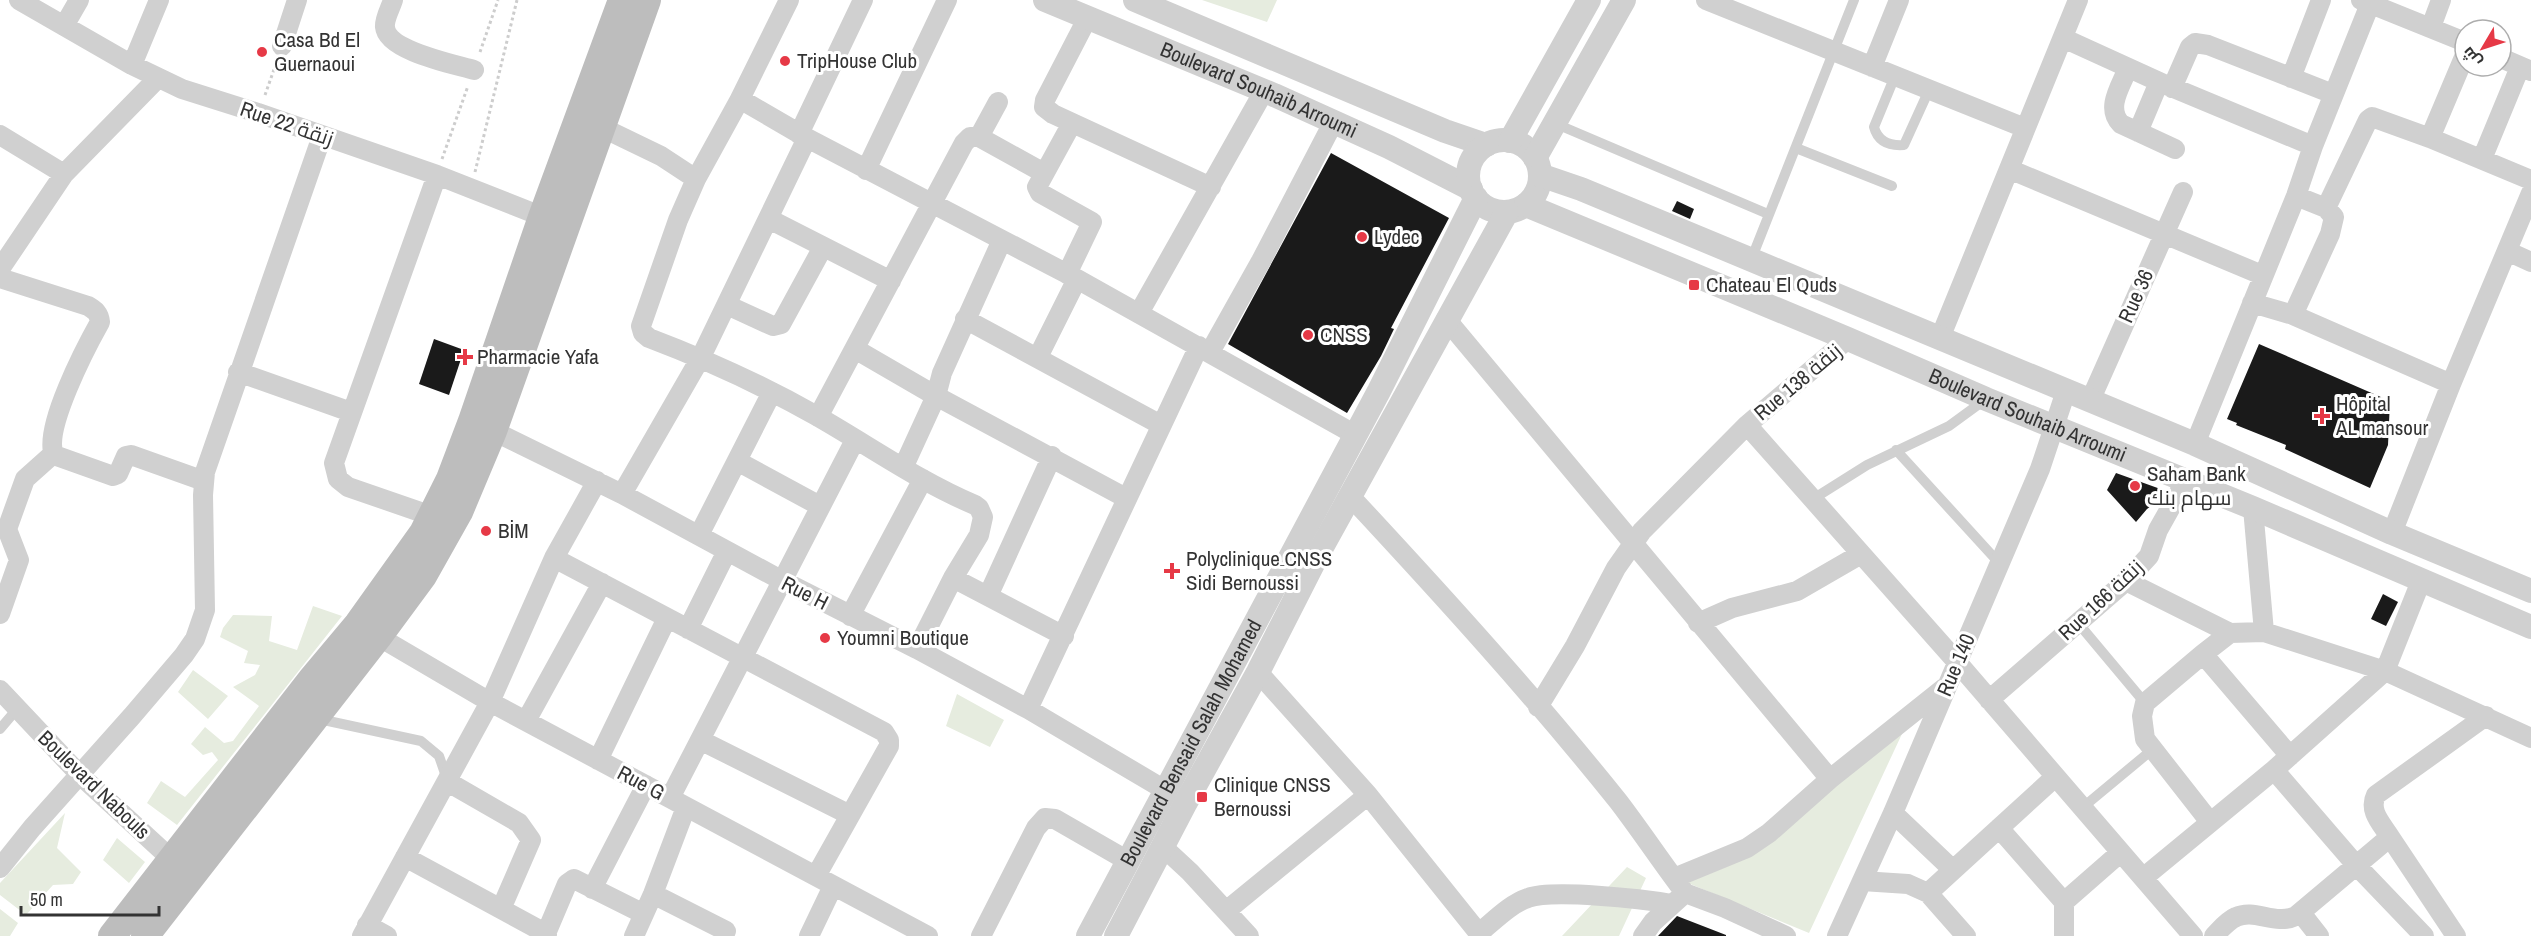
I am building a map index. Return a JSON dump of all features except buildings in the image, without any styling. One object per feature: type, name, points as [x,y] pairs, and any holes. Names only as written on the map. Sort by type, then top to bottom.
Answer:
[{"type":"main road","points":[[144,936],[182,868],[311,680],[368,631],[423,576],[449,532],[472,485],[483,426],[554,221],[622,0]]},
{"type":"main road","points":[[554,221],[601,127],[647,0]]},
{"type":"main road","points":[[112,936],[182,868],[314,718],[368,631],[450,479],[483,426]]},
{"type":"street","name":"Rue 22 زنقة","points":[[19,0],[132,65],[182,89],[437,175],[554,221]]},
{"type":"street","points":[[64,26],[79,0]]},
{"type":"street","points":[[132,65],[159,0]]},
{"type":"street","points":[[282,46],[297,0]]},
{"type":"street","points":[[393,0],[385,26],[388,35],[402,47],[474,70]]},
{"type":"street","points":[[789,0],[740,99],[696,179],[678,220],[641,326],[643,333],[649,338],[701,357],[772,392],[903,468],[975,505],[982,513],[983,526],[979,535],[953,578],[917,649]]},
{"type":"street","points":[[621,494],[701,357],[727,305],[769,219],[863,0]]},
{"type":"street","points":[[866,170],[947,0]]},
{"type":"street","name":"Boulevard Souhaib Arroumi","points":[[1045,0],[1264,91],[1389,147],[1474,194]]},
{"type":"street","name":"Boulevard Souhaib Arroumi","points":[[1135,0],[1445,131],[1486,145]]},
{"type":"street","points":[[1510,141],[1589,0]]},
{"type":"street","points":[[1537,167],[1522,145],[1510,141],[1486,145],[1474,157],[1469,172],[1474,194],[1490,209],[1516,208],[1536,192],[1537,167],[1554,123],[1624,0]]},
{"type":"street","points":[[1706,0],[2025,128]]},
{"type":"street","points":[[1872,67],[1899,0]]},
{"type":"street","points":[[1940,338],[2078,0]]},
{"type":"street","points":[[2291,78],[2321,0]]},
{"type":"street","points":[[2431,27],[2441,0]]},
{"type":"street","points":[[2195,444],[2296,196],[2365,2],[2453,37]]},
{"type":"street","points":[[1088,17],[1045,100],[1044,107],[1053,114],[1211,187]]},
{"type":"street","points":[[2063,38],[2166,85],[2313,146]]},
{"type":"street","points":[[2138,132],[2190,47],[2195,43],[2208,45],[2333,94]]},
{"type":"street","points":[[2128,68],[2112,108],[2115,117],[2138,132],[2175,149]]},
{"type":"street","points":[[2482,159],[2525,69]]},
{"type":"street","points":[[2430,138],[2455,78]]},
{"type":"street","points":[[0,269],[63,174],[158,79]]},
{"type":"street","points":[[1139,313],[1264,91]]},
{"type":"street","points":[[740,99],[866,170],[1072,276],[1354,434]]},
{"type":"street","points":[[979,137],[998,102]]},
{"type":"street","points":[[2326,208],[2368,120],[2377,117],[2531,180]]},
{"type":"street","points":[[1038,357],[1092,222],[1040,193],[1037,187],[1072,123]]},
{"type":"street","points":[[1028,709],[1161,425],[1205,349],[1261,261],[1334,123]]},
{"type":"street","points":[[601,127],[661,156],[696,179]]},
{"type":"street","points":[[0,135],[63,174]]},
{"type":"street","points":[[0,868],[32,828],[81,776],[184,655],[202,622],[206,595],[204,482],[213,445],[322,136]]},
{"type":"street","points":[[818,417],[964,143],[970,137],[979,137],[1044,173]]},
{"type":"street","name":"Boulevard Souhaib Arroumi","points":[[1537,167],[1581,189],[2195,444],[2392,533],[2531,591]]},
{"type":"street","points":[[2009,168],[2262,275]]},
{"type":"street","points":[[432,516],[348,487],[338,479],[334,463],[437,175]]},
{"type":"street","name":"Rue 36","points":[[2090,401],[2183,192]]},
{"type":"street","points":[[2392,533],[2531,193]]},
{"type":"street","name":"Boulevard Bensaid Salah Mohamed","points":[[1088,936],[1354,434],[1474,194]]},
{"type":"street","points":[[2293,315],[2334,224],[2334,217],[2326,208],[2296,196]]},
{"type":"street","name":"Boulevard Souhaib Arroumi","points":[[1516,208],[1848,339],[2531,627]]},
{"type":"street","name":"Boulevard Bensaid Salah Mohamed","points":[[1116,936],[1258,672],[1316,558],[1446,319],[1516,208]]},
{"type":"street","points":[[769,219],[891,281]]},
{"type":"street","points":[[903,468],[936,396],[942,373],[965,319],[1002,240]]},
{"type":"street","points":[[727,305],[773,326],[781,324],[823,247]]},
{"type":"street","points":[[2507,251],[2531,262]]},
{"type":"street","points":[[0,278],[88,306],[98,313],[99,317],[99,322],[77,364],[64,399],[58,417],[53,454],[25,479],[7,529],[19,560],[0,614]]},
{"type":"street","points":[[2252,303],[2293,315],[2451,384]]},
{"type":"street","points":[[965,319],[1161,425]]},
{"type":"street","points":[[1446,319],[1830,779]]},
{"type":"street","name":"Rue 138 زنقة","points":[[1538,707],[1575,646],[1616,568],[1656,514],[1747,425],[1848,339]]},
{"type":"street","points":[[855,349],[936,396],[1052,456],[1126,498]]},
{"type":"street","points":[[238,372],[351,412]]},
{"type":"street","name":"Rue 140","points":[[1838,936],[2000,564],[2056,427],[2066,391]]},
{"type":"street","points":[[699,535],[772,392]]},
{"type":"street","points":[[1747,425],[1958,662],[2193,936]]},
{"type":"street","name":"Rue H","points":[[483,426],[597,481],[781,580],[917,649],[1028,709],[1165,790]]},
{"type":"street","points":[[634,936],[653,894],[678,802],[700,740],[855,440]]},
{"type":"street","points":[[53,454],[60,459],[113,476],[118,474],[126,456],[131,455],[204,482]]},
{"type":"street","points":[[988,596],[1052,456]]},
{"type":"street","points":[[737,461],[820,506]]},
{"type":"street","points":[[850,616],[923,479]]},
{"type":"street","name":"Rue 166 زنقة","points":[[1989,700],[2126,582],[2149,556],[2158,530],[2186,480]]},
{"type":"street","points":[[387,936],[364,931],[490,702],[554,558],[597,481]]},
{"type":"street","points":[[1350,496],[1469,625],[1620,804],[1677,892]]},
{"type":"street","points":[[2253,508],[2264,632]]},
{"type":"street","points":[[688,629],[727,551]]},
{"type":"street","points":[[1698,623],[1732,608],[1797,591],[1861,554]]},
{"type":"street","points":[[554,558],[884,732],[887,736],[889,746],[850,815],[825,881],[808,936]]},
{"type":"street","points":[[953,578],[1064,636]]},
{"type":"street","points":[[2143,878],[2274,770],[2385,671],[2421,580]]},
{"type":"street","points":[[2126,582],[2230,633],[2264,632],[2385,671],[2531,738]]},
{"type":"street","points":[[526,721],[602,583]]},
{"type":"street","points":[[598,760],[667,618]]},
{"type":"street","name":"Rue G","points":[[368,631],[490,702],[825,881],[902,930],[928,936]]},
{"type":"street","points":[[2210,822],[2145,740],[2142,716],[2145,703],[2230,633]]},
{"type":"street","points":[[2203,654],[2290,756]]},
{"type":"street","points":[[1258,672],[1368,795],[1480,935],[1513,906],[1530,897],[1544,895],[1621,898],[1677,892],[1725,908],[1786,936]]},
{"type":"street","points":[[1643,936],[1677,892],[1769,833],[1830,779],[1947,686]]},
{"type":"street","name":"Boulevard Nabouls","points":[[0,690],[81,776],[182,868]]},
{"type":"street","points":[[2274,770],[2356,865],[2425,936],[2450,929],[2375,813],[2373,801],[2376,795],[2486,716]]},
{"type":"street","points":[[700,740],[850,815]]},
{"type":"street","points":[[1928,893],[2055,777]]},
{"type":"street","points":[[448,782],[519,824],[531,840],[501,909]]},
{"type":"street","points":[[592,889],[646,785]]},
{"type":"street","points":[[1226,911],[1368,795]]},
{"type":"street","points":[[1893,813],[1953,870]]},
{"type":"street","points":[[981,936],[1036,828],[1045,818],[1055,819],[1128,861]]},
{"type":"street","points":[[1999,828],[2064,902],[2064,936]]},
{"type":"street","points":[[2214,936],[2233,918],[2243,914],[2286,921],[2301,913],[2390,837]]},
{"type":"street","points":[[1163,847],[1249,936]]},
{"type":"street","points":[[2064,902],[2120,853]]},
{"type":"street","points":[[405,857],[546,935],[567,884],[574,879],[644,914]]},
{"type":"street","points":[[1862,881],[1908,884],[1928,893],[1966,936]]},
{"type":"street","points":[[653,894],[728,934]]},
{"type":"street","points":[[2301,913],[2319,936]]},
{"type":"lane","points":[[1750,260],[1854,0]]},
{"type":"lane","points":[[1895,76],[1874,127],[1880,140],[1887,143],[1904,145],[1929,90]]},
{"type":"lane","points":[[1554,123],[1768,214]]},
{"type":"lane","points":[[1796,148],[1892,186]]},
{"type":"lane","points":[[1813,499],[1896,450],[1949,426],[1986,399]]},
{"type":"lane","points":[[1896,450],[2000,564]]},
{"type":"lane","points":[[2078,623],[2145,703]]},
{"type":"lane","points":[[0,729],[17,710]]},
{"type":"lane","points":[[314,718],[421,741],[439,756],[448,782]]},
{"type":"lane","points":[[2082,808],[2153,749]]},
{"type":"path","points":[[471,188],[518,0]]},
{"type":"path","points":[[258,113],[282,46]]},
{"type":"shaded area","points":[[1202,0],[1277,0],[1267,22]]},
{"type":"shaded area","points":[[313,606],[342,616],[177,825],[147,803],[161,781],[185,797],[218,760],[212,752],[203,755],[191,744],[205,727],[224,743],[233,741],[259,706],[233,687],[255,675],[260,665],[244,663],[248,651],[220,637],[223,628],[233,615],[272,616],[269,641],[297,650]]},
{"type":"shaded area","points":[[193,670],[228,696],[208,719],[178,692]]},
{"type":"shaded area","points":[[957,694],[1004,720],[990,747],[946,726]]},
{"type":"shaded area","points":[[1908,721],[1809,933],[1683,881],[1751,854]]},
{"type":"shaded area","points":[[65,813],[57,848],[81,872],[73,884],[53,885],[26,915],[0,895],[0,883]]},
{"type":"shaded area","points":[[117,838],[145,862],[129,883],[103,860]]},
{"type":"shaded area","points":[[1627,867],[1646,878],[1619,936],[1562,936]]},
{"type":"shaded area","points":[[0,909],[18,923],[10,936],[0,936]]},
{"type":"place","name":"Casa Bd El Guernaoui","points":[[262,52]]},
{"type":"place","name":"TripHouse Club","points":[[785,61]]},
{"type":"place","name":"Lydec","points":[[1362,237]]},
{"type":"place","name":"Chateau El Quds","points":[[1694,285]]},
{"type":"place","name":"CNSS","points":[[1308,335]]},
{"type":"place","name":"Pharmacie Yafa","points":[[465,357]]},
{"type":"place","name":"Hôpital AL mansour","points":[[2322,416]]},
{"type":"place","name":"Saham Bank سهام بنك","points":[[2135,486]]},
{"type":"place","name":"BİM","points":[[486,531]]},
{"type":"place","name":"Polyclinique ِCNSS Sidi Bernoussi","points":[[1172,571]]},
{"type":"place","name":"Youmni Boutique","points":[[825,638]]},
{"type":"place","name":"Clinique CNSS Bernoussi","points":[[1202,797]]}]
